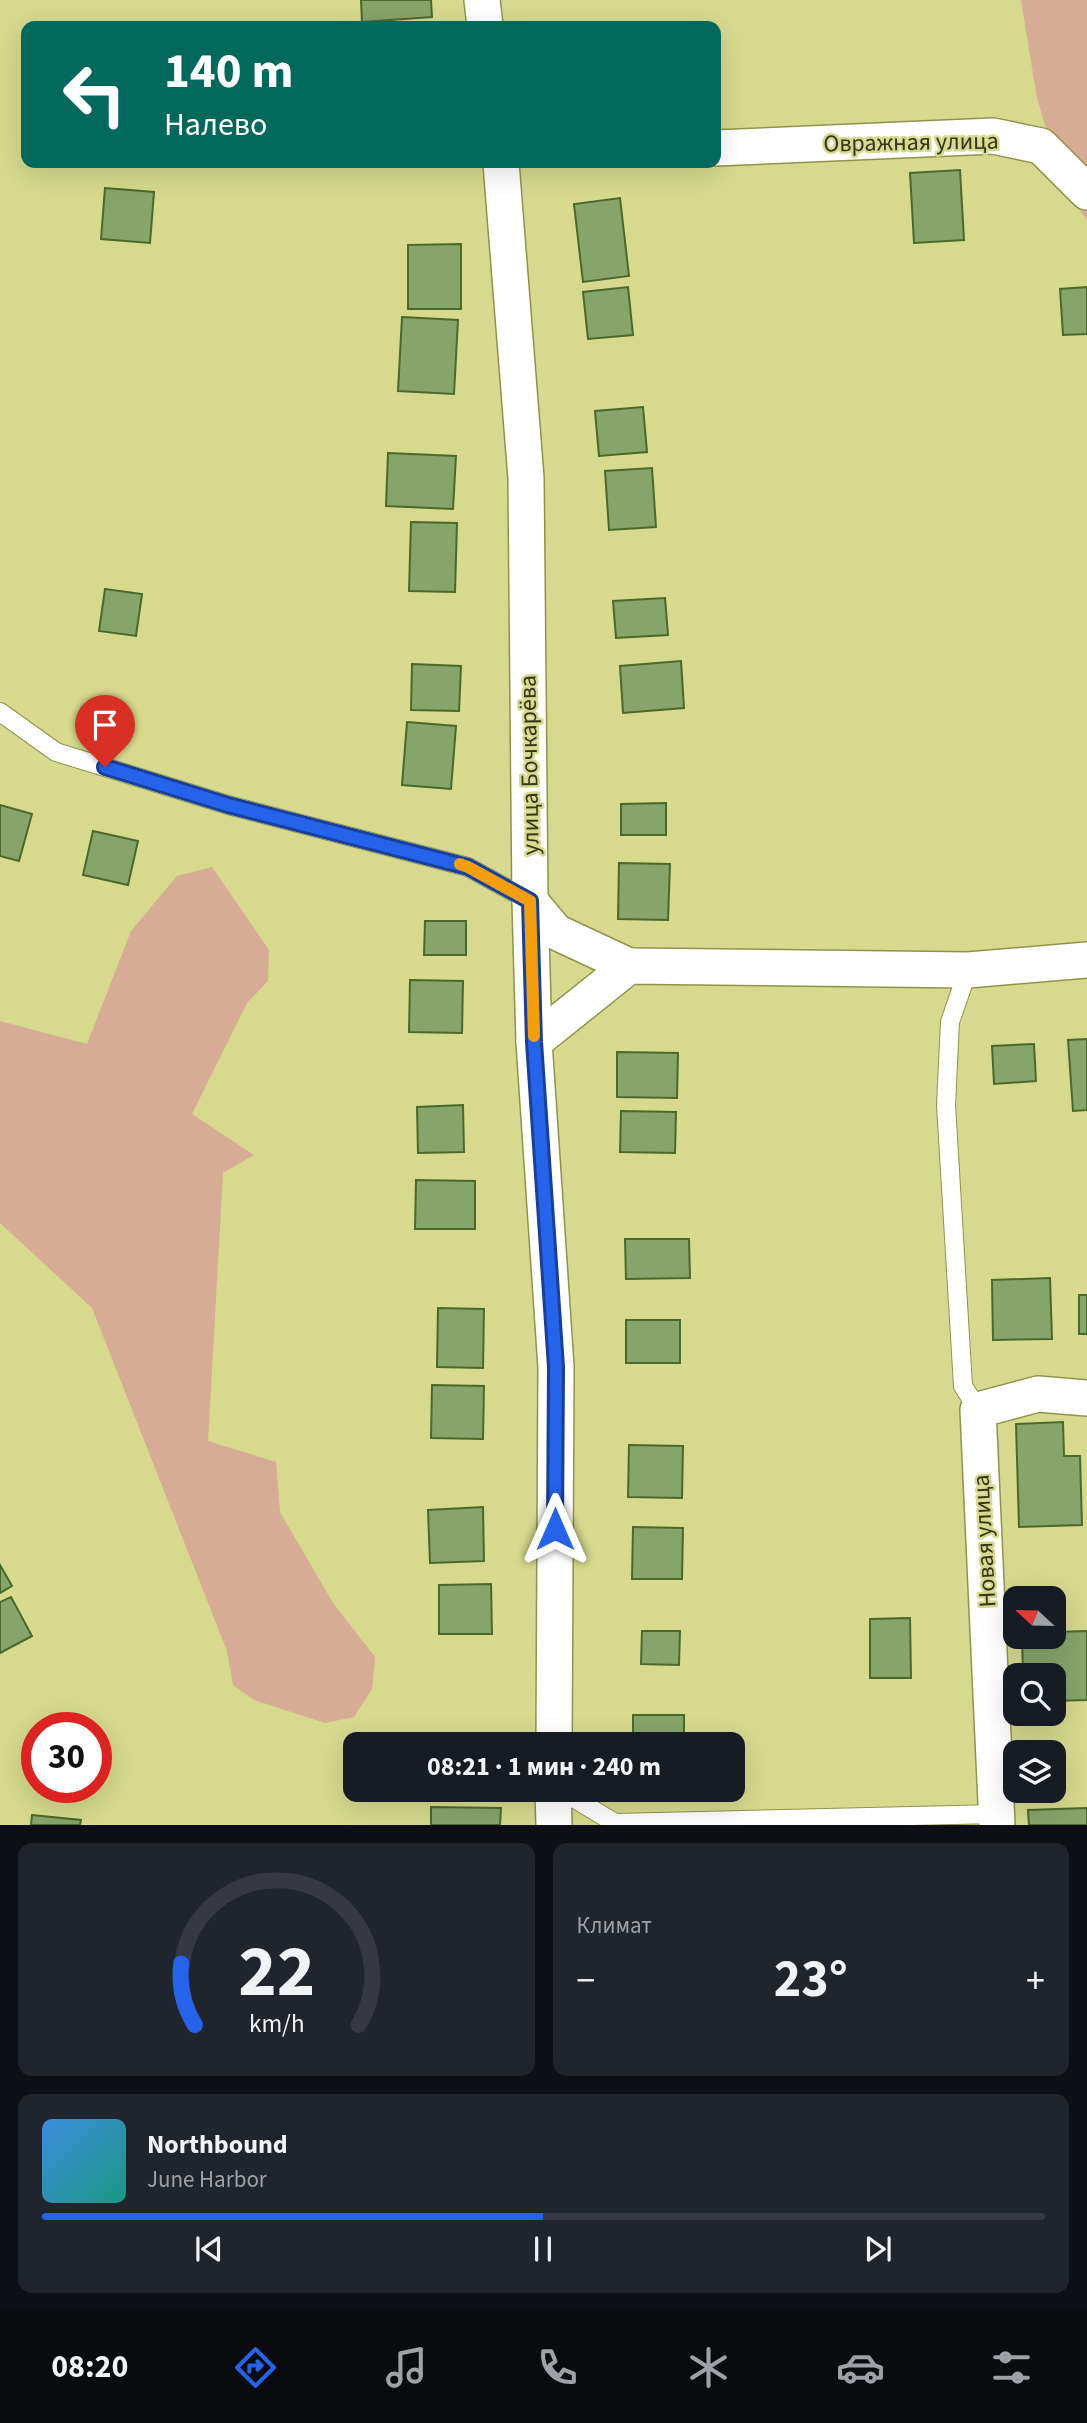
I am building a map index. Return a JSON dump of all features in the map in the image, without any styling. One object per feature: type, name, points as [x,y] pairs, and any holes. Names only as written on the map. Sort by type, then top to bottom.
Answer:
[{"type":"street","points":[[482,0],[484,21]]},
{"type":"street","name":"Овражная улица","points":[[721,148],[993,136],[1041,146],[1087,192]]},
{"type":"street","name":"улица Бочкарёва","points":[[501,168],[526,478],[534,1042],[556,1367],[554,1732]]},
{"type":"street","points":[[530,901],[556,932],[629,966],[968,970],[1087,960]]},
{"type":"street","points":[[534,1042],[629,966]]},
{"type":"street","points":[[978,1410],[1038,1394],[1087,1398]]},
{"type":"street","name":"Новая улица","points":[[978,1410],[997,1819]]},
{"type":"street","points":[[554,1802],[554,1825]]},
{"type":"lane","points":[[0,712],[56,751],[228,805],[468,867],[530,901]]},
{"type":"lane","points":[[968,970],[950,1023],[946,1105],[963,1386],[978,1410]]},
{"type":"lane","points":[[580,1802],[615,1823],[997,1819]]},
{"type":"shaded area","points":[[1021,0],[1087,0],[1087,220],[1064,189],[1037,98]]},
{"type":"shaded area","points":[[212,867],[269,950],[268,981],[247,1003],[192,1114],[254,1155],[223,1173],[208,1441],[276,1462],[280,1512],[333,1603],[375,1657],[372,1689],[354,1717],[325,1723],[254,1700],[233,1685],[227,1651],[92,1308],[0,1223],[0,1021],[87,1044],[131,931],[177,876]]},
{"type":"building","points":[[361,0],[431,0],[432,17],[362,21]]},
{"type":"building","points":[[960,170],[964,240],[914,243],[910,173]]},
{"type":"building","points":[[105,188],[154,192],[150,243],[101,239]]},
{"type":"building","points":[[620,198],[629,276],[583,282],[574,204]]},
{"type":"building","points":[[461,244],[461,309],[408,309],[408,245]]},
{"type":"building","points":[[628,287],[633,335],[588,339],[583,292]]},
{"type":"building","points":[[1087,287],[1087,334],[1063,335],[1060,289]]},
{"type":"building","points":[[402,317],[458,320],[454,394],[398,391]]},
{"type":"building","points":[[643,407],[647,452],[599,456],[595,411]]},
{"type":"building","points":[[388,453],[456,456],[453,509],[386,506]]},
{"type":"building","points":[[652,468],[656,527],[609,530],[605,471]]},
{"type":"building","points":[[411,522],[457,523],[455,592],[409,591]]},
{"type":"building","points":[[105,589],[142,594],[136,636],[99,631]]},
{"type":"building","points":[[665,598],[668,635],[616,638],[613,601]]},
{"type":"building","points":[[681,661],[684,708],[623,713],[620,666]]},
{"type":"building","points":[[412,664],[461,666],[459,711],[411,710]]},
{"type":"building","points":[[407,722],[456,726],[451,789],[402,785]]},
{"type":"building","points":[[666,803],[666,835],[621,835],[621,804]]},
{"type":"building","points":[[0,805],[32,814],[19,861],[0,856]]},
{"type":"building","points":[[93,831],[138,841],[128,885],[83,875]]},
{"type":"building","points":[[619,863],[670,864],[668,920],[618,919]]},
{"type":"building","points":[[425,921],[466,921],[466,955],[424,955]]},
{"type":"building","points":[[410,980],[463,981],[462,1033],[409,1032]]},
{"type":"building","points":[[1087,1039],[1087,1110],[1073,1111],[1068,1040]]},
{"type":"building","points":[[1034,1044],[1036,1081],[994,1084],[992,1046]]},
{"type":"building","points":[[617,1052],[678,1053],[677,1098],[617,1097]]},
{"type":"building","points":[[463,1105],[464,1152],[418,1153],[417,1107]]},
{"type":"building","points":[[621,1111],[676,1112],[675,1153],[620,1152]]},
{"type":"building","points":[[416,1180],[475,1181],[475,1229],[415,1229]]},
{"type":"building","points":[[625,1239],[689,1239],[690,1278],[626,1279]]},
{"type":"building","points":[[1050,1278],[1052,1339],[993,1340],[992,1280]]},
{"type":"building","points":[[1079,1295],[1087,1295],[1087,1334],[1079,1334]]},
{"type":"building","points":[[438,1308],[484,1309],[483,1368],[437,1367]]},
{"type":"building","points":[[626,1320],[680,1320],[680,1363],[626,1363]]},
{"type":"building","points":[[432,1385],[484,1386],[483,1439],[431,1438]]},
{"type":"building","points":[[1063,1422],[1064,1456],[1080,1456],[1082,1525],[1019,1527],[1016,1424]]},
{"type":"building","points":[[629,1445],[683,1446],[682,1498],[628,1497]]},
{"type":"building","points":[[483,1507],[484,1561],[430,1563],[428,1510]]},
{"type":"building","points":[[633,1527],[683,1528],[682,1579],[632,1579]]},
{"type":"building","points":[[0,1565],[12,1586],[0,1593]]},
{"type":"building","points":[[491,1584],[492,1634],[439,1634],[439,1585]]},
{"type":"building","points":[[11,1597],[32,1636],[0,1653],[0,1602]]},
{"type":"building","points":[[910,1618],[911,1678],[870,1678],[870,1619]]},
{"type":"building","points":[[642,1631],[680,1631],[679,1665],[641,1664]]},
{"type":"building","points":[[1087,1631],[1087,1700],[1066,1701],[1066,1663],[1023,1663],[1022,1649],[1066,1649],[1066,1632]]},
{"type":"building","points":[[633,1715],[684,1715],[684,1732],[633,1732]]},
{"type":"building","points":[[431,1807],[501,1808],[500,1825],[431,1825]]},
{"type":"building","points":[[1087,1808],[1087,1825],[1029,1825],[1028,1810]]},
{"type":"building","points":[[32,1815],[81,1820],[80,1825],[31,1825]]},
{"type":"slow traffic","points":[[460,864],[530,901],[534,1036]]},
{"type":"route","points":[[105,767],[228,805],[468,867],[530,901],[534,1042],[556,1367],[555,1529]]}]
